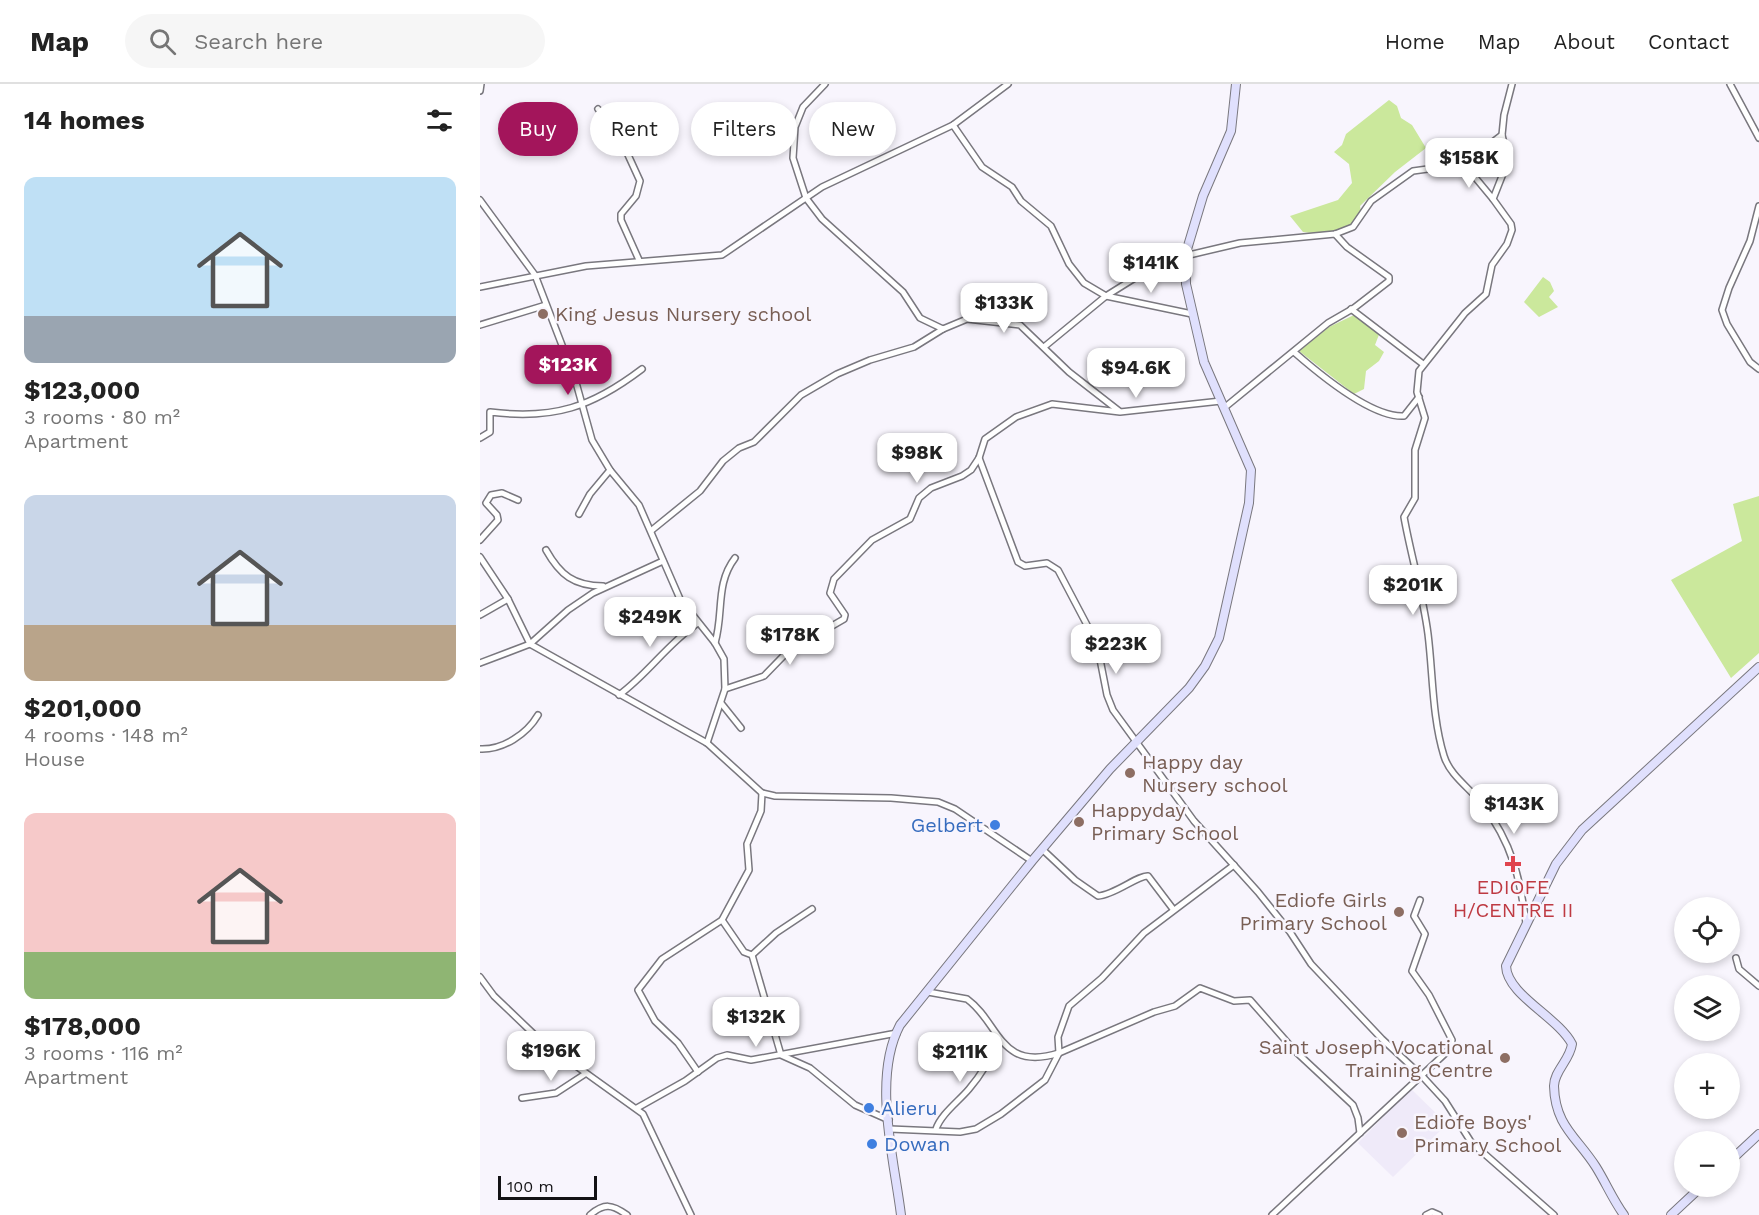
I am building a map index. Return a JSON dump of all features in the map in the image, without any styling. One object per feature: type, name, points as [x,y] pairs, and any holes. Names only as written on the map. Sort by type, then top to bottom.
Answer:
[{"type":"street","points":[[480,91],[481,84]]},
{"type":"street","points":[[825,84],[803,107],[795,127],[793,158],[807,198],[822,219],[903,292],[920,318],[943,329]]},
{"type":"street","points":[[480,287],[535,275],[639,260],[722,255],[842,176],[953,125],[1008,84]]},
{"type":"street","points":[[901,1215],[889,1120],[887,1073],[897,1033],[1042,849],[1135,741],[1189,688],[1205,666],[1219,638],[1251,488],[1251,470],[1204,362],[1191,314],[1186,284],[1185,256],[1203,196],[1231,131],[1236,84]]},
{"type":"street","points":[[1492,199],[1508,161],[1502,135],[1504,115],[1512,84]]},
{"type":"street","points":[[1730,84],[1759,138]]},
{"type":"street","points":[[953,125],[982,167],[1012,187],[1021,201],[1051,226],[1061,250],[1079,278],[1106,296],[1191,314]]},
{"type":"street","points":[[1044,347],[1106,296],[1170,256],[1185,256],[1240,243],[1335,234],[1353,227],[1371,201],[1413,171],[1464,164],[1502,135]]},
{"type":"street","points":[[629,156],[640,181],[636,196],[621,214],[621,220],[639,260]]},
{"type":"street","points":[[1464,164],[1511,224],[1512,230],[1507,244],[1492,265],[1489,289],[1419,371],[1419,397],[1425,418],[1415,450],[1415,498],[1404,517],[1428,634],[1441,742],[1451,770],[1491,816],[1513,859],[1520,878],[1526,923]]},
{"type":"street","points":[[480,201],[535,275],[575,379],[592,440],[610,470],[635,499],[652,530],[680,599],[716,643],[726,667],[725,689],[706,742]]},
{"type":"street","points":[[1759,206],[1750,242],[1729,288],[1722,310],[1727,324],[1750,362],[1759,369]]},
{"type":"street","points":[[725,689],[764,676],[798,641],[844,619],[845,615],[830,593],[834,579],[878,534],[910,519],[924,494],[939,484],[962,476],[979,458],[985,439],[1008,420],[1052,404],[1120,412],[1222,404],[1294,352],[1328,322],[1350,309],[1389,278],[1347,247],[1335,234]]},
{"type":"street","points":[[480,325],[546,305]]},
{"type":"street","points":[[1350,309],[1423,364]]},
{"type":"street","points":[[652,530],[700,491],[731,453],[754,442],[807,390],[870,360],[914,347],[943,329],[967,319],[1014,323],[1027,331],[1068,372],[1120,412]]},
{"type":"street","points":[[1294,352],[1335,387],[1355,399],[1396,415],[1404,416],[1419,397]]},
{"type":"street","points":[[480,438],[490,432],[490,412],[542,413],[581,405],[602,397],[642,369]]},
{"type":"street","points":[[979,458],[1018,562],[1025,566],[1047,563],[1058,570],[1097,644],[1109,700],[1135,741],[1194,821],[1290,932],[1311,964],[1445,1101],[1471,1142],[1554,1215]]},
{"type":"street","points":[[579,514],[590,494],[610,470]]},
{"type":"street","points":[[480,540],[498,520],[497,515],[486,503],[490,495],[502,492],[518,500]]},
{"type":"street","points":[[546,550],[556,567],[571,579],[586,586],[605,586]]},
{"type":"street","points":[[480,557],[507,599],[530,645],[706,742],[762,793],[775,796],[891,798],[938,802],[955,809],[1032,861]]},
{"type":"street","points":[[716,643],[721,619],[723,578],[735,558]]},
{"type":"street","points":[[480,663],[530,645],[568,610],[605,586],[663,561]]},
{"type":"street","points":[[480,615],[507,599]]},
{"type":"street","points":[[619,695],[643,677],[671,642],[698,623]]},
{"type":"street","points":[[1624,1215],[1597,1168],[1562,1123],[1554,1086],[1556,1078],[1571,1054],[1572,1044],[1567,1034],[1506,976],[1506,966],[1556,864],[1581,830],[1759,667]]},
{"type":"street","points":[[721,703],[741,728]]},
{"type":"street","points":[[480,749],[488,750],[526,732],[538,715]]},
{"type":"street","points":[[698,1072],[678,1043],[655,1021],[638,990],[663,959],[722,920],[749,870],[747,844],[761,811],[762,793]]},
{"type":"street","points":[[1042,849],[1075,880],[1098,896],[1122,890],[1138,878],[1148,876],[1173,909]]},
{"type":"street","points":[[890,1129],[936,1129],[960,1132],[976,1129],[1001,1114],[1045,1080],[1059,1053],[1058,1037],[1069,1006],[1102,978],[1144,933],[1173,909],[1204,890],[1217,876],[1234,865]]},
{"type":"street","points":[[1272,1215],[1422,1076],[1452,1045],[1429,995],[1412,971],[1425,934],[1414,916],[1420,900]]},
{"type":"street","points":[[752,955],[776,933],[812,909]]},
{"type":"street","points":[[722,920],[744,952],[752,955]]},
{"type":"street","points":[[752,955],[782,1056]]},
{"type":"street","points":[[1737,963],[1739,969],[1759,986]]},
{"type":"street","points":[[480,977],[525,1028],[585,1074],[637,1108],[647,1120],[691,1215]]},
{"type":"street","points":[[928,992],[971,1001],[999,1040],[1013,1050],[1032,1057],[1059,1053],[1154,1012],[1166,1010],[1200,988],[1234,1001],[1250,999],[1294,1050],[1353,1106],[1358,1118],[1360,1133]]},
{"type":"street","points":[[637,1108],[698,1072],[717,1058],[727,1055],[751,1060],[782,1056],[897,1033]]},
{"type":"street","points":[[936,1129],[939,1122],[980,1074],[999,1040]]},
{"type":"street","points":[[782,1056],[810,1068],[855,1105],[889,1120]]},
{"type":"street","points":[[522,1098],[556,1093],[585,1074]]},
{"type":"street","points":[[1740,1152],[1759,1134]]},
{"type":"street","points":[[1671,1215],[1690,1197]]},
{"type":"street","points":[[590,1215],[601,1206],[610,1205],[627,1215]]},
{"type":"street","points":[[1426,1215],[1432,1212],[1439,1215]]},
{"type":"shaded area","name":"Ediofe Boys' Primary School","points":[[1411,1089],[1447,1124],[1393,1177],[1358,1143]]},
{"type":"green space","points":[[1389,100],[1397,106],[1401,118],[1412,125],[1426,148],[1395,172],[1360,206],[1362,216],[1356,221],[1334,231],[1303,232],[1290,216],[1338,200],[1352,183],[1349,164],[1334,152],[1342,145],[1346,134]]},
{"type":"green space","points":[[1543,277],[1550,282],[1554,291],[1549,297],[1558,307],[1539,317],[1524,302]]},
{"type":"green space","points":[[1354,315],[1380,332],[1375,345],[1384,352],[1379,361],[1366,371],[1364,389],[1354,394],[1299,351],[1329,327]]},
{"type":"green space","points":[[1759,496],[1759,653],[1731,678],[1671,580],[1742,541],[1733,504]]},
{"type":"place","name":"King Jesus Nursery school","points":[[543,314]]},
{"type":"place","name":"Happy day Nursery school","points":[[1130,773]]},
{"type":"place","name":"Happyday Primary School","points":[[1079,822]]},
{"type":"place","name":"Gelbert","points":[[995,825]]},
{"type":"place","name":"EDIOFE H/CENTRE II","points":[[1513,864]]},
{"type":"place","name":"Ediofe Girls Primary School","points":[[1399,912]]},
{"type":"place","name":"Saint Joseph Vocational Training Centre","points":[[1505,1058]]},
{"type":"place","name":"Alieru","points":[[869,1108]]},
{"type":"place","name":"Ediofe Boys' Primary School","points":[[1402,1133]]},
{"type":"place","name":"Dowan","points":[[872,1144]]}]
